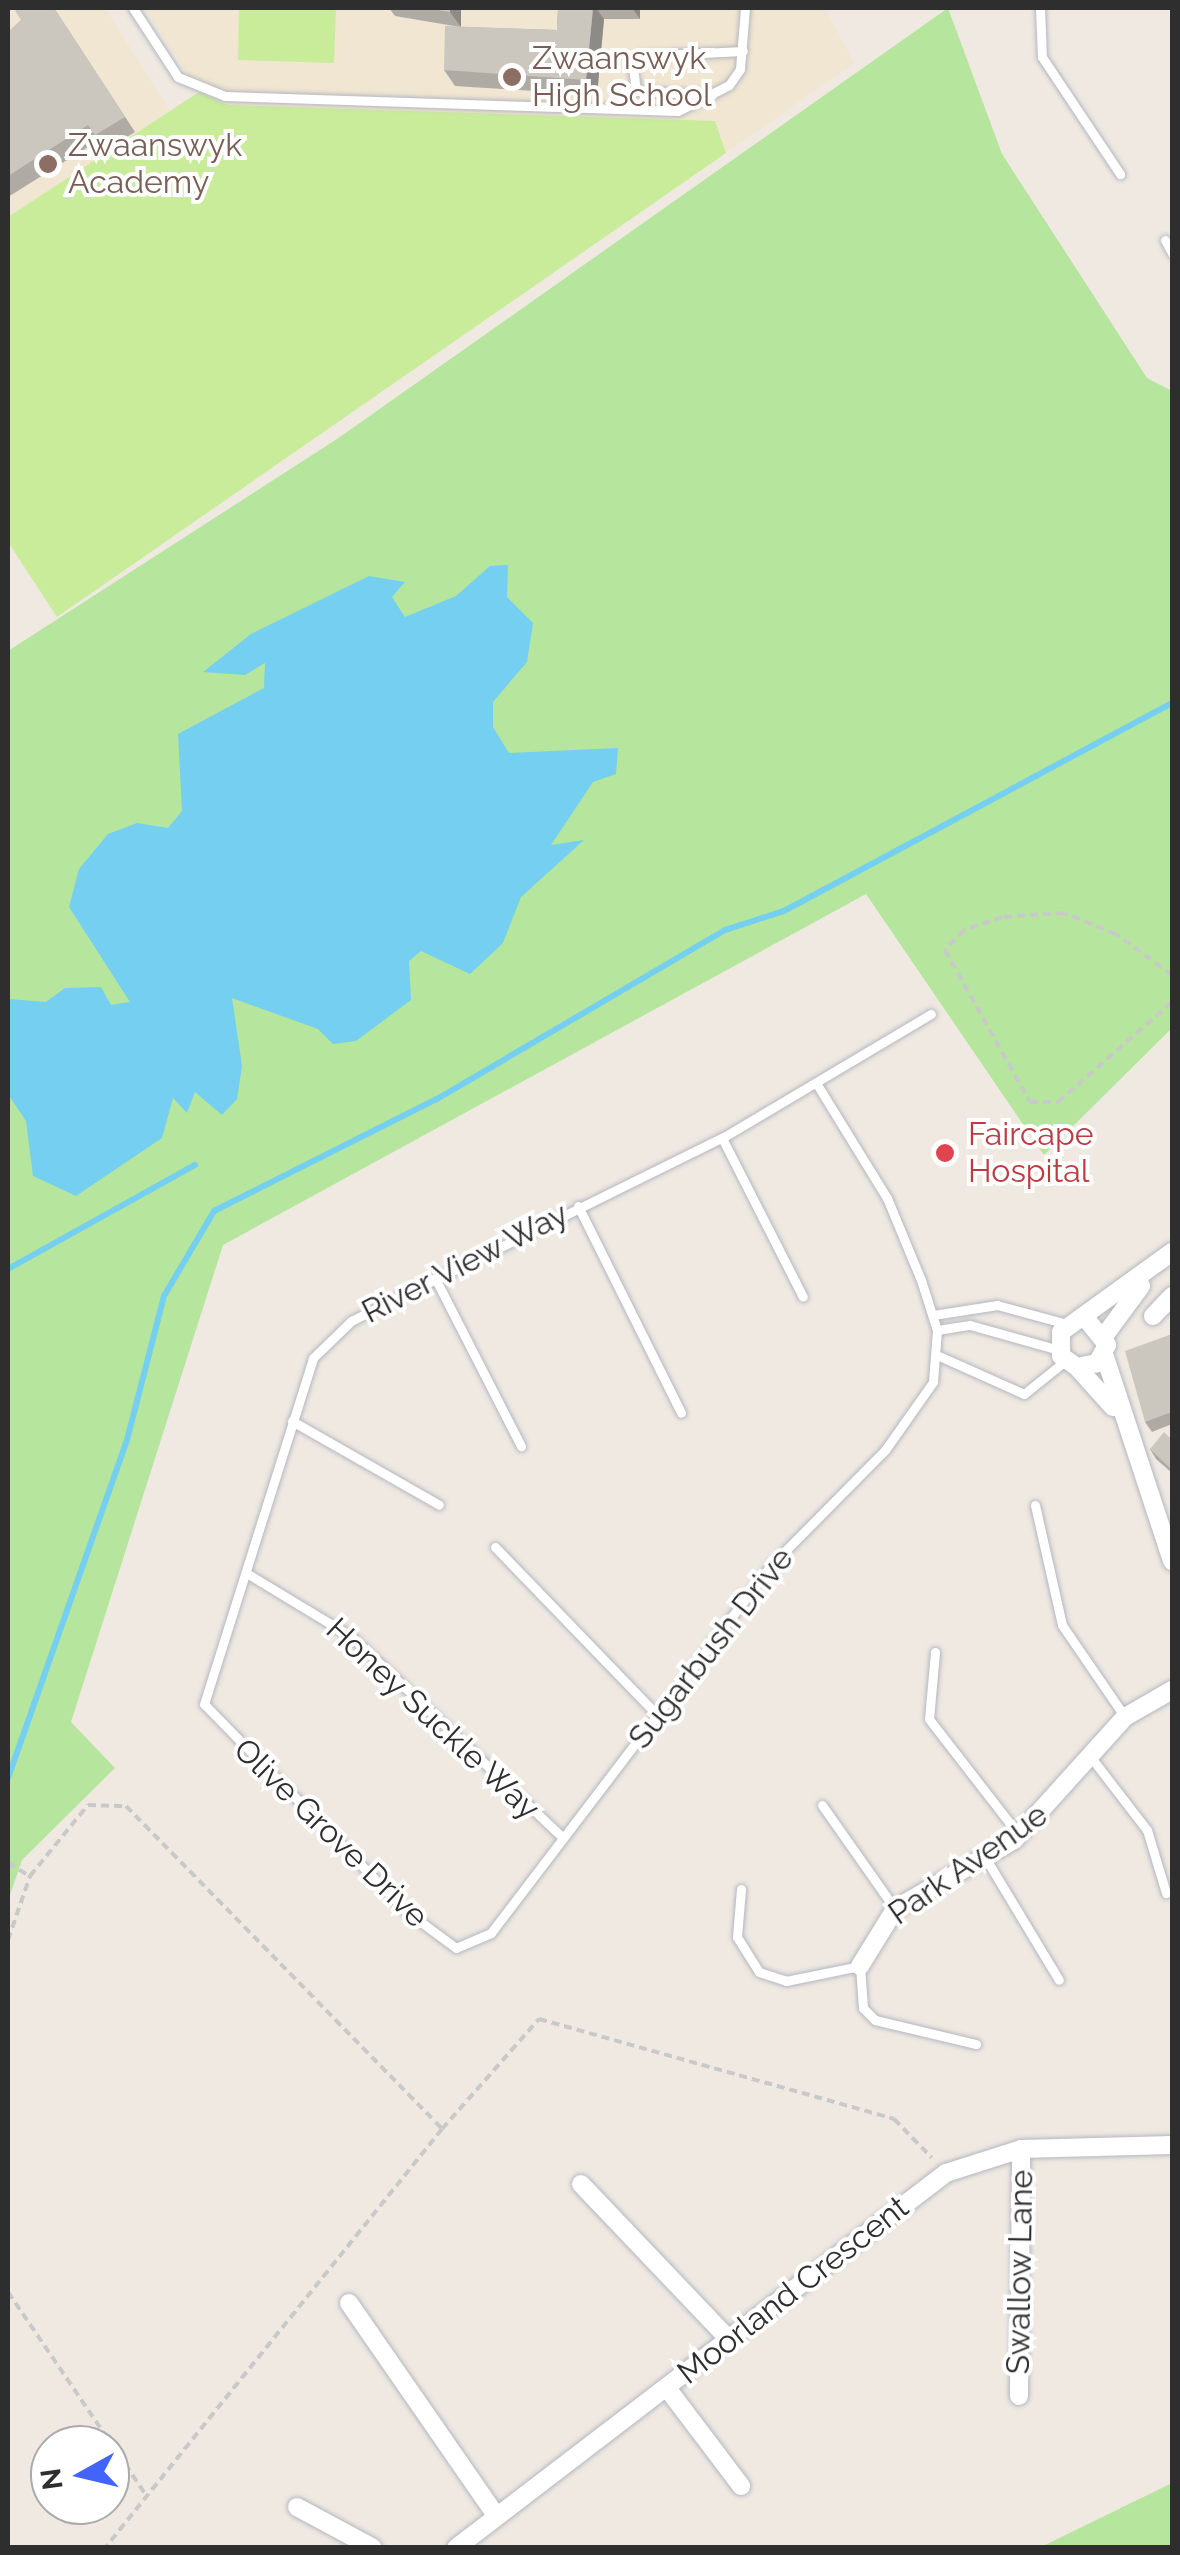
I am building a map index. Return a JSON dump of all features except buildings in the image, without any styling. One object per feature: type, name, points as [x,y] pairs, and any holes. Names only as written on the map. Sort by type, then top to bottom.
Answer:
[{"type":"street","points":[[1119,1416],[1067,1360],[1067,1324],[1088,1320],[1143,1281],[1172,1252]]},
{"type":"street","points":[[1067,1360],[1105,1345],[1143,1281]]},
{"type":"street","points":[[1154,1316],[1172,1296]]},
{"type":"street","points":[[1088,1320],[1105,1345],[1119,1416],[1172,1561]]},
{"type":"street","name":"Park Avenue","points":[[860,1966],[895,1909],[986,1859],[1019,1836],[1093,1760],[1125,1717],[1172,1690]]},
{"type":"street","name":"Moorland Crescent","points":[[456,2548],[666,2388],[726,2336],[946,2173],[1021,2149],[1172,2145]]},
{"type":"street","name":"Swallow Lane","points":[[1018,2396],[1021,2149]]},
{"type":"street","points":[[581,2184],[726,2336]]},
{"type":"street","points":[[349,2303],[496,2515]]},
{"type":"street","points":[[666,2388],[740,2486]]},
{"type":"street","points":[[297,2508],[372,2548]]},
{"type":"lane","points":[[133,8],[178,76],[225,96],[678,111],[714,95],[740,70],[746,8]]},
{"type":"lane","points":[[1040,8],[1042,57],[1120,174]]},
{"type":"lane","points":[[714,95],[636,91],[632,65],[642,56],[743,52]]},
{"type":"lane","points":[[1165,240],[1172,253]]},
{"type":"lane","name":"River View Way","points":[[203,1687],[248,1574],[292,1421],[329,1337],[434,1278],[722,1138],[818,1086],[931,1014]]},
{"type":"lane","points":[[818,1086],[887,1198],[933,1316],[939,1356],[1024,1394],[1067,1360]]},
{"type":"lane","points":[[722,1138],[803,1297]]},
{"type":"lane","points":[[578,1206],[681,1413]]},
{"type":"lane","points":[[434,1278],[521,1446]]},
{"type":"lane","points":[[933,1316],[997,1305],[1067,1324]]},
{"type":"lane","points":[[936,1330],[970,1325],[1067,1360]]},
{"type":"lane","name":"Sugarbush Drive","points":[[482,1944],[772,1564],[885,1450],[933,1382],[939,1356]]},
{"type":"lane","points":[[292,1421],[439,1506]]},
{"type":"lane","points":[[1035,1505],[1062,1625],[1125,1717]]},
{"type":"lane","points":[[496,1548],[657,1715]]},
{"type":"lane","name":"Honey Suckle Way","points":[[248,1574],[352,1638],[564,1838]]},
{"type":"lane","points":[[935,1652],[929,1719],[1019,1836]]},
{"type":"lane","name":"Olive Grove Drive","points":[[203,1687],[208,1712],[406,1911],[456,1948],[482,1944]]},
{"type":"lane","points":[[1093,1760],[1148,1830],[1166,1893]]},
{"type":"lane","points":[[822,1805],[895,1909]]},
{"type":"lane","points":[[986,1859],[1060,1980]]},
{"type":"lane","points":[[742,1888],[737,1937],[759,1972],[786,1981],[860,1966],[862,2008],[876,2020],[976,2044]]},
{"type":"path","points":[[1172,975],[1116,934],[1064,914],[1002,917],[964,930],[946,950],[1030,1102],[1058,1102],[1172,1002]]},
{"type":"path","points":[[8,1940],[30,1876],[88,1805],[126,1806],[442,2129]]},
{"type":"path","points":[[8,1863],[30,1876]]},
{"type":"path","points":[[105,2548],[442,2129],[539,2019],[894,2119],[946,2173]]},
{"type":"path","points":[[8,2292],[146,2494]]},
{"type":"shaded area","name":"Zwaanswyk Academy","points":[[8,8],[105,8],[170,111],[8,217]]},
{"type":"shaded area","name":"Zwaanswyk High School","points":[[145,8],[825,8],[854,63],[726,153],[715,121],[229,105],[199,92]]},
{"type":"green space","points":[[239,8],[336,8],[334,63],[238,60]]},
{"type":"green space","points":[[948,8],[1002,154],[1147,378],[1172,391],[1172,1028],[1044,1155],[866,894],[223,1245],[71,1722],[115,1768],[22,1860],[8,1901],[8,651],[337,439]]},
{"type":"green space","points":[[199,92],[229,105],[715,121],[726,153],[57,617],[8,542],[8,217]]},
{"type":"green space","points":[[1172,2483],[1172,2547],[1041,2547]]},
{"type":"water","points":[[508,565],[507,597],[533,623],[527,662],[493,702],[493,727],[509,753],[618,748],[616,774],[593,782],[551,845],[584,840],[521,897],[503,943],[470,974],[421,951],[409,961],[411,1000],[356,1041],[333,1044],[318,1029],[232,998],[242,1066],[237,1099],[222,1115],[195,1092],[187,1113],[173,1098],[162,1138],[76,1196],[33,1176],[26,1121],[8,1094],[8,999],[46,1002],[65,988],[101,987],[111,1005],[130,1002],[69,907],[79,869],[108,834],[137,823],[168,828],[182,811],[178,734],[264,688],[265,663],[245,675],[203,672],[251,634],[369,576],[405,582],[392,597],[405,617],[456,596],[490,566]]},
{"type":"waterway","points":[[8,1778],[127,1440],[164,1296],[214,1211],[437,1099],[725,930],[784,911],[1172,703]]},
{"type":"waterway","points":[[8,1269],[195,1165]]},
{"type":"place","name":"Zwaanswyk High School","points":[[512,77]]},
{"type":"place","name":"Zwaanswyk Academy","points":[[48,164]]},
{"type":"place","name":"Faircape Hospital","points":[[945,1153]]}]
